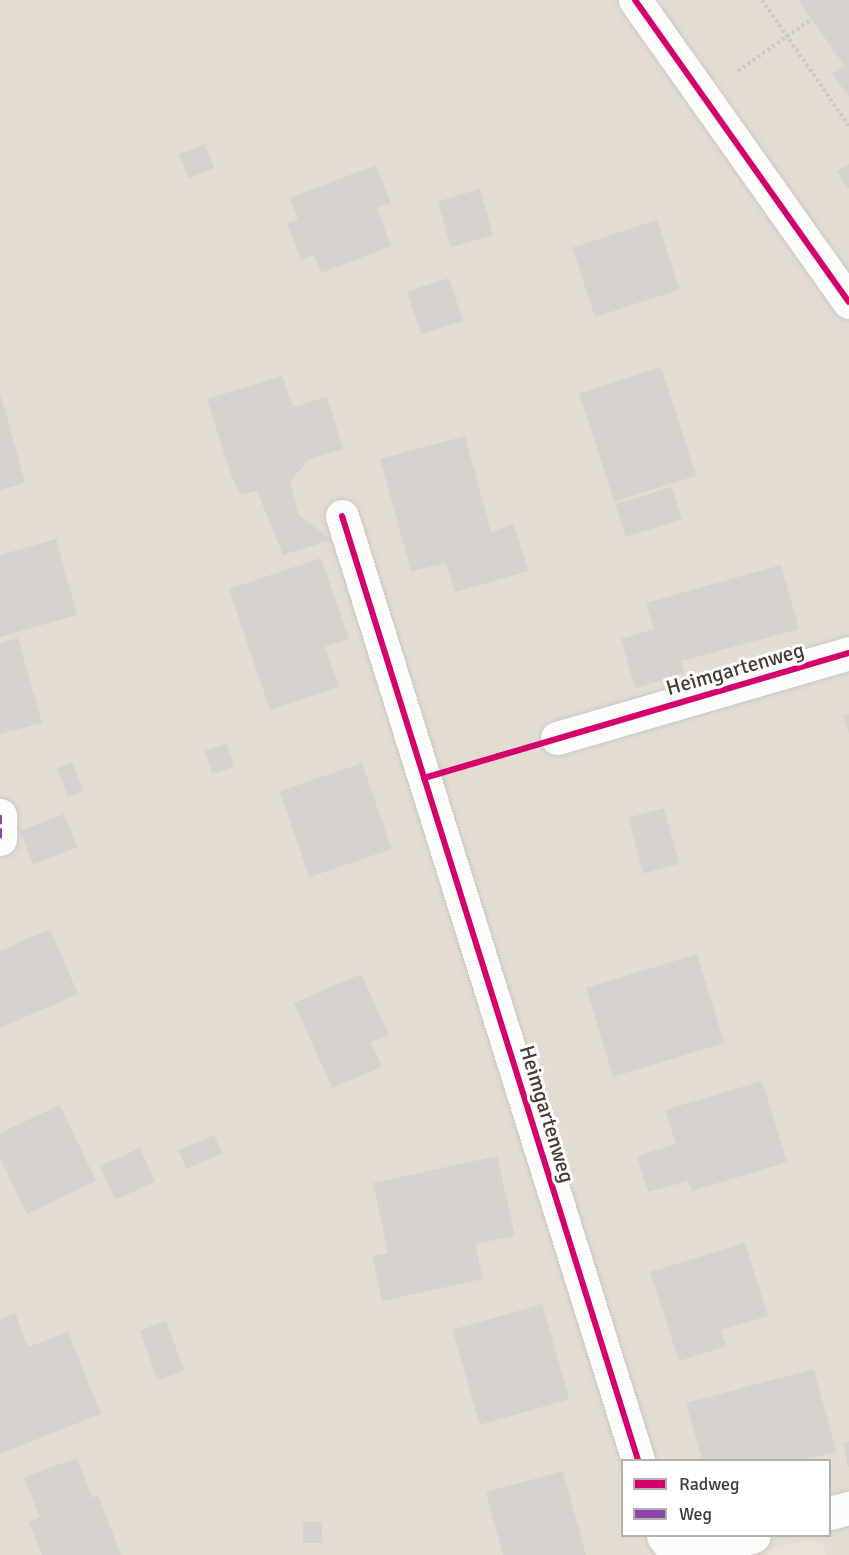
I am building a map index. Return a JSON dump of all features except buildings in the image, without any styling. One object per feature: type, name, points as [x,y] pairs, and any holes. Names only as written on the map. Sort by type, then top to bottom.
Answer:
[{"type":"street","points":[[635,0],[849,302]]},
{"type":"street","name":"Heimgartenweg","points":[[342,516],[637,1459]]},
{"type":"street","name":"Heimgartenweg","points":[[557,738],[849,653]]},
{"type":"street","points":[[0,815],[0,839]]},
{"type":"street","points":[[831,1513],[849,1508]]},
{"type":"street","points":[[664,1537],[670,1547],[694,1553],[750,1537]]},
{"type":"path","points":[[762,0],[785,38],[849,126]]},
{"type":"path","points":[[738,71],[812,19]]},
{"type":"shaded area","points":[[0,0],[849,0],[849,1555],[827,1555],[822,1543],[807,1540],[749,1555],[0,1555]]},
{"type":"shaded area","points":[[807,1540],[822,1543],[827,1555],[749,1555]]},
{"type":"marked path","points":[[0,815],[0,839]]},
{"type":"cycle path","points":[[635,0],[849,302]]},
{"type":"cycle path","points":[[342,516],[638,1459]]},
{"type":"cycle path","points":[[424,778],[849,653]]}]
